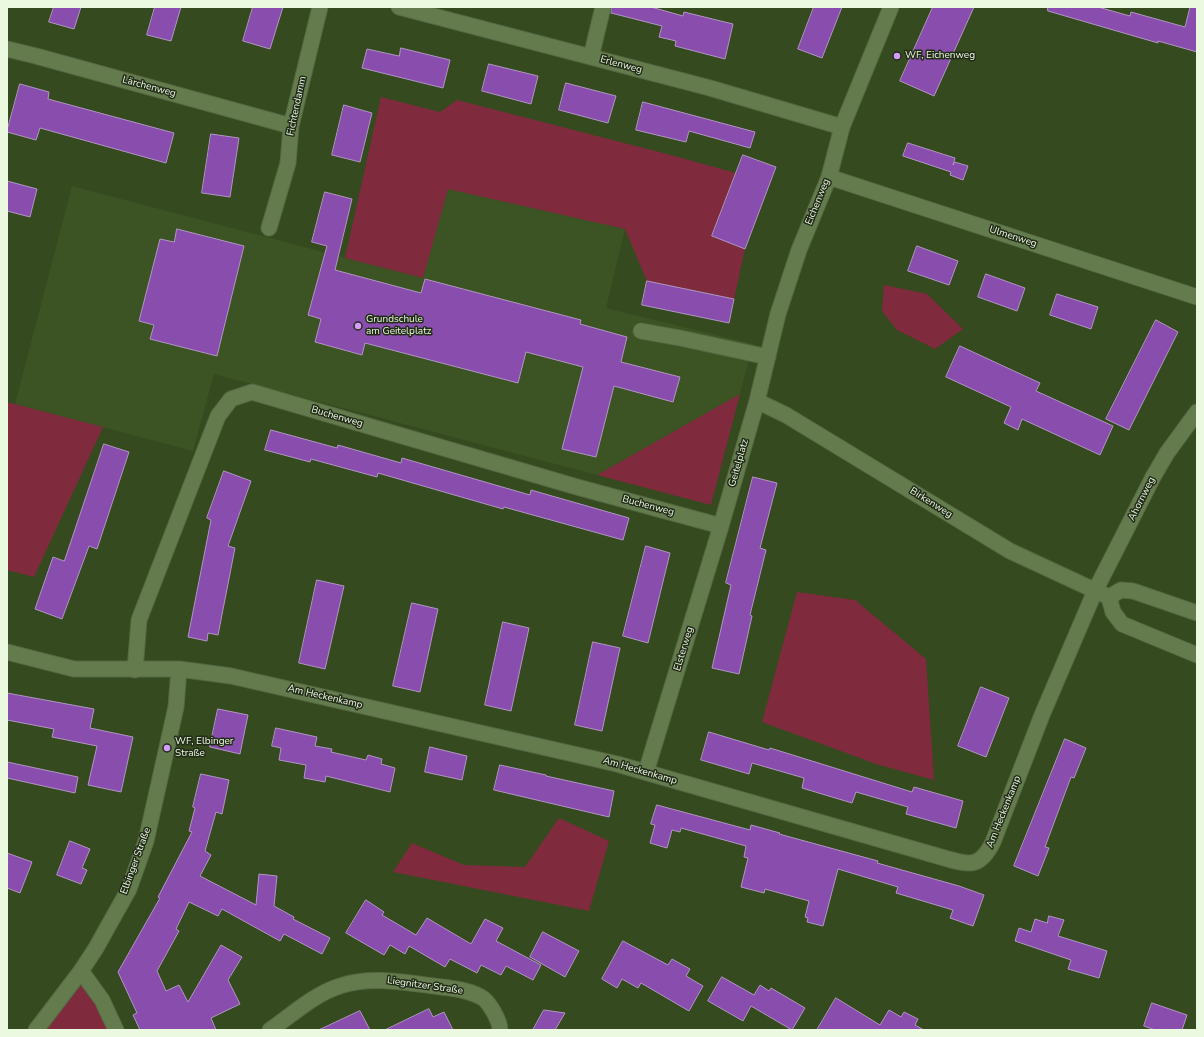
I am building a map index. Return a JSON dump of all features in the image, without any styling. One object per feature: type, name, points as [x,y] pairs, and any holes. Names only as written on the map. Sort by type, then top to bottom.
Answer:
[{"type":"street","name":"Fichtendamm","points":[[270,228],[288,163],[291,126],[320,7]]},
{"type":"street","name":"Erlenweg","points":[[399,7],[710,88],[842,127]]},
{"type":"street","points":[[591,56],[603,7]]},
{"type":"street","name":"Eichenweg","points":[[757,401],[776,321],[799,250],[829,177],[842,127],[891,7]]},
{"type":"street","name":"Lärchenweg","points":[[7,49],[291,126]]},
{"type":"street","name":"Ulmenweg","points":[[829,177],[1197,296]]},
{"type":"street","points":[[641,331],[768,357]]},
{"type":"street","name":"Buchenweg","points":[[135,670],[139,620],[218,416],[231,399],[252,392],[577,487],[721,526]]},
{"type":"street","name":"Geitelplatz","points":[[721,526],[757,401]]},
{"type":"street","name":"Birkenweg","points":[[757,401],[792,418],[1010,551],[1095,592],[1109,597]]},
{"type":"street","name":"Ahornweg","points":[[1095,592],[1153,477],[1167,453],[1197,412]]},
{"type":"street","name":"Elsterweg","points":[[646,772],[721,526]]},
{"type":"street","points":[[1197,613],[1133,591],[1121,590],[1109,597],[1112,612],[1122,624],[1197,655]]},
{"type":"street","name":"Am Heckenkamp","points":[[7,652],[74,669],[179,669],[231,676],[602,760],[961,863],[971,864],[981,860],[993,842],[1042,715],[1095,592]]},
{"type":"street","name":"Elbinger Straße","points":[[36,1030],[81,971],[96,948],[129,889],[146,841],[176,707],[179,669]]},
{"type":"street","points":[[81,971],[102,1000],[116,1030]]},
{"type":"street","name":"Liegnitzer Straße","points":[[270,1030],[317,996],[339,986],[359,982],[391,980],[462,990],[482,997],[492,1008],[500,1025],[500,1030]]},
{"type":"shaded area","points":[[381,97],[440,112],[457,100],[736,173],[712,236],[745,249],[734,299],[647,281],[625,229],[448,189],[423,278],[345,258]]},
{"type":"shaded area","name":"Grundschule am Geitelplatz","points":[[72,186],[422,278],[448,189],[625,229],[606,308],[753,344],[740,394],[597,475],[214,374],[193,451],[15,404]]},
{"type":"shaded area","points":[[884,285],[927,294],[963,329],[935,349],[897,330],[882,311]]},
{"type":"shaded area","points":[[740,394],[711,505],[597,475]]},
{"type":"shaded area","points":[[7,402],[103,427],[34,577],[7,570]]},
{"type":"shaded area","points":[[797,592],[855,600],[926,659],[934,780],[876,764],[762,722]]},
{"type":"shaded area","points":[[559,818],[609,841],[589,911],[393,872],[412,843],[464,865],[525,867]]},
{"type":"shaded area","points":[[81,985],[104,1011],[114,1030],[46,1030]]},
{"type":"building","points":[[54,7],[81,7],[74,29],[49,22]]},
{"type":"building","points":[[155,7],[181,7],[171,41],[147,35]]},
{"type":"building","points":[[253,7],[283,7],[270,49],[243,41]]},
{"type":"building","points":[[612,7],[651,7],[683,16],[684,12],[733,24],[725,59],[675,46],[676,41],[659,37],[662,26],[611,13]]},
{"type":"building","points":[[814,7],[842,7],[822,58],[798,49]]},
{"type":"building","points":[[933,7],[974,7],[934,96],[900,81]]},
{"type":"building","points":[[1048,7],[1098,7],[1130,16],[1131,12],[1185,27],[1190,7],[1197,7],[1197,52],[1158,41],[1158,43],[1048,11]]},
{"type":"building","points":[[401,48],[450,60],[443,88],[362,68],[367,49],[399,56]]},
{"type":"building","points":[[489,64],[538,76],[531,104],[482,91]]},
{"type":"building","points":[[566,83],[616,96],[608,123],[559,110]]},
{"type":"building","points":[[20,84],[49,92],[48,99],[174,133],[166,163],[40,128],[36,140],[7,132]]},
{"type":"building","points":[[643,102],[755,132],[750,148],[689,131],[686,142],[636,130]]},
{"type":"building","points":[[344,105],[372,113],[360,162],[332,155]]},
{"type":"building","points":[[211,134],[239,138],[230,197],[202,193]]},
{"type":"building","points":[[908,143],[955,158],[953,165],[955,162],[968,166],[963,180],[950,175],[951,172],[903,156]]},
{"type":"building","points":[[743,155],[776,167],[745,249],[712,236]]},
{"type":"building","points":[[7,181],[37,189],[30,217],[7,211]]},
{"type":"building","points":[[325,192],[352,199],[335,270],[421,293],[425,279],[581,320],[580,324],[627,337],[621,362],[680,377],[673,402],[614,386],[596,457],[562,449],[583,367],[526,352],[518,383],[365,343],[362,355],[315,342],[321,319],[308,315],[327,246],[312,242]]},
{"type":"building","points":[[177,229],[244,246],[217,356],[150,339],[154,325],[139,321],[160,239],[174,242]]},
{"type":"building","points":[[917,246],[958,261],[949,285],[908,271]]},
{"type":"building","points":[[986,274],[1025,288],[1017,311],[978,297]]},
{"type":"building","points":[[647,281],[734,299],[729,323],[642,305]]},
{"type":"building","points":[[1057,294],[1098,307],[1091,329],[1050,315]]},
{"type":"building","points":[[1156,320],[1178,332],[1129,430],[1106,419]]},
{"type":"building","points":[[960,346],[1040,383],[1036,391],[1113,426],[1100,455],[1022,419],[1018,430],[1004,423],[1011,407],[946,377]]},
{"type":"building","points":[[271,430],[337,448],[338,445],[401,463],[402,458],[530,495],[531,490],[629,518],[623,540],[504,507],[503,509],[378,473],[377,477],[311,459],[310,462],[265,450]]},
{"type":"building","points":[[104,444],[129,452],[97,549],[89,546],[62,619],[35,609],[53,557],[64,561]]},
{"type":"building","points":[[224,471],[251,481],[228,546],[235,548],[218,635],[208,633],[207,641],[188,637],[211,520],[207,518]]},
{"type":"building","points":[[753,477],[777,483],[760,548],[766,550],[750,615],[752,616],[739,674],[712,668],[731,585],[726,583]]},
{"type":"building","points":[[646,546],[670,553],[648,643],[623,636]]},
{"type":"building","points":[[317,580],[344,586],[325,669],[299,663]]},
{"type":"building","points":[[412,603],[438,609],[420,692],[393,686]]},
{"type":"building","points":[[503,622],[529,628],[511,711],[485,705]]},
{"type":"building","points":[[593,642],[620,648],[602,731],[575,725]]},
{"type":"building","points":[[981,687],[1009,698],[986,757],[958,746]]},
{"type":"building","points":[[7,693],[94,709],[90,728],[133,737],[121,792],[88,785],[97,746],[52,737],[54,729],[7,720]]},
{"type":"building","points":[[218,709],[248,715],[240,754],[210,747]]},
{"type":"building","points":[[276,728],[317,737],[315,746],[332,749],[331,752],[366,760],[368,755],[382,759],[381,764],[395,768],[390,792],[326,776],[325,782],[304,778],[306,765],[279,760],[281,748],[272,746]]},
{"type":"building","points":[[709,732],[769,750],[770,748],[912,792],[914,787],[963,801],[956,828],[906,814],[908,807],[856,792],[852,803],[802,788],[804,778],[752,763],[749,774],[701,760]]},
{"type":"building","points":[[1065,739],[1086,748],[1074,778],[1071,777],[1045,847],[1049,848],[1038,876],[1014,866]]},
{"type":"building","points":[[430,747],[467,756],[462,780],[425,772]]},
{"type":"building","points":[[7,762],[78,777],[75,793],[7,778]]},
{"type":"building","points":[[500,765],[614,791],[609,817],[494,790]]},
{"type":"building","points":[[201,774],[229,780],[222,814],[216,812],[205,851],[211,855],[200,876],[256,905],[259,874],[277,876],[274,906],[294,917],[293,919],[330,938],[322,954],[284,934],[280,941],[222,909],[218,916],[189,902],[176,929],[179,931],[157,971],[166,991],[179,985],[188,1002],[221,945],[242,957],[228,980],[240,1004],[211,1018],[216,1030],[140,1030],[133,1015],[137,1013],[118,972],[160,898],[158,897],[192,832],[189,831]]},
{"type":"building","points":[[657,805],[750,830],[751,825],[878,861],[877,863],[959,886],[984,895],[973,926],[950,918],[953,910],[896,893],[898,887],[838,869],[823,926],[807,922],[808,918],[805,917],[809,901],[765,889],[764,893],[741,887],[748,858],[744,857],[746,846],[681,828],[680,832],[672,830],[667,848],[650,843],[655,825],[651,824]]},
{"type":"building","points":[[70,841],[90,849],[82,868],[87,870],[81,884],[57,875]]},
{"type":"building","points":[[7,853],[32,862],[20,893],[7,888]]},
{"type":"building","points":[[366,900],[384,912],[382,915],[416,935],[427,918],[471,944],[485,919],[503,928],[496,941],[541,965],[533,980],[506,966],[501,975],[481,965],[477,973],[450,959],[445,967],[409,946],[405,954],[390,945],[384,955],[346,933]]},
{"type":"building","points":[[1049,916],[1064,920],[1058,936],[1107,951],[1099,978],[1068,969],[1071,960],[1015,941],[1019,928],[1031,932],[1035,919],[1047,923]]},
{"type":"building","points":[[543,932],[579,951],[565,977],[530,957]]},
{"type":"building","points":[[623,941],[668,965],[672,959],[690,969],[686,976],[703,986],[689,1011],[641,983],[638,988],[622,979],[617,988],[602,979]]},
{"type":"building","points":[[722,977],[754,995],[760,985],[769,991],[771,988],[805,1008],[792,1030],[751,1006],[743,1021],[708,1001]]},
{"type":"building","points":[[836,998],[880,1025],[889,1010],[901,1017],[904,1012],[918,1019],[915,1025],[924,1030],[817,1030]]},
{"type":"building","points":[[1152,1003],[1187,1015],[1182,1030],[1155,1030],[1144,1026]]},
{"type":"building","points":[[429,1009],[433,1017],[444,1012],[453,1030],[385,1030]]},
{"type":"building","points":[[544,1010],[565,1013],[555,1030],[533,1030]]},
{"type":"building","points":[[360,1011],[370,1030],[319,1030]]},
{"type":"place","name":"WF, Eichenweg","points":[[897,56]]},
{"type":"place","name":"Grundschule am Geitelplatz","points":[[358,326]]},
{"type":"place","name":"WF, Elbinger Straße","points":[[167,748]]}]
